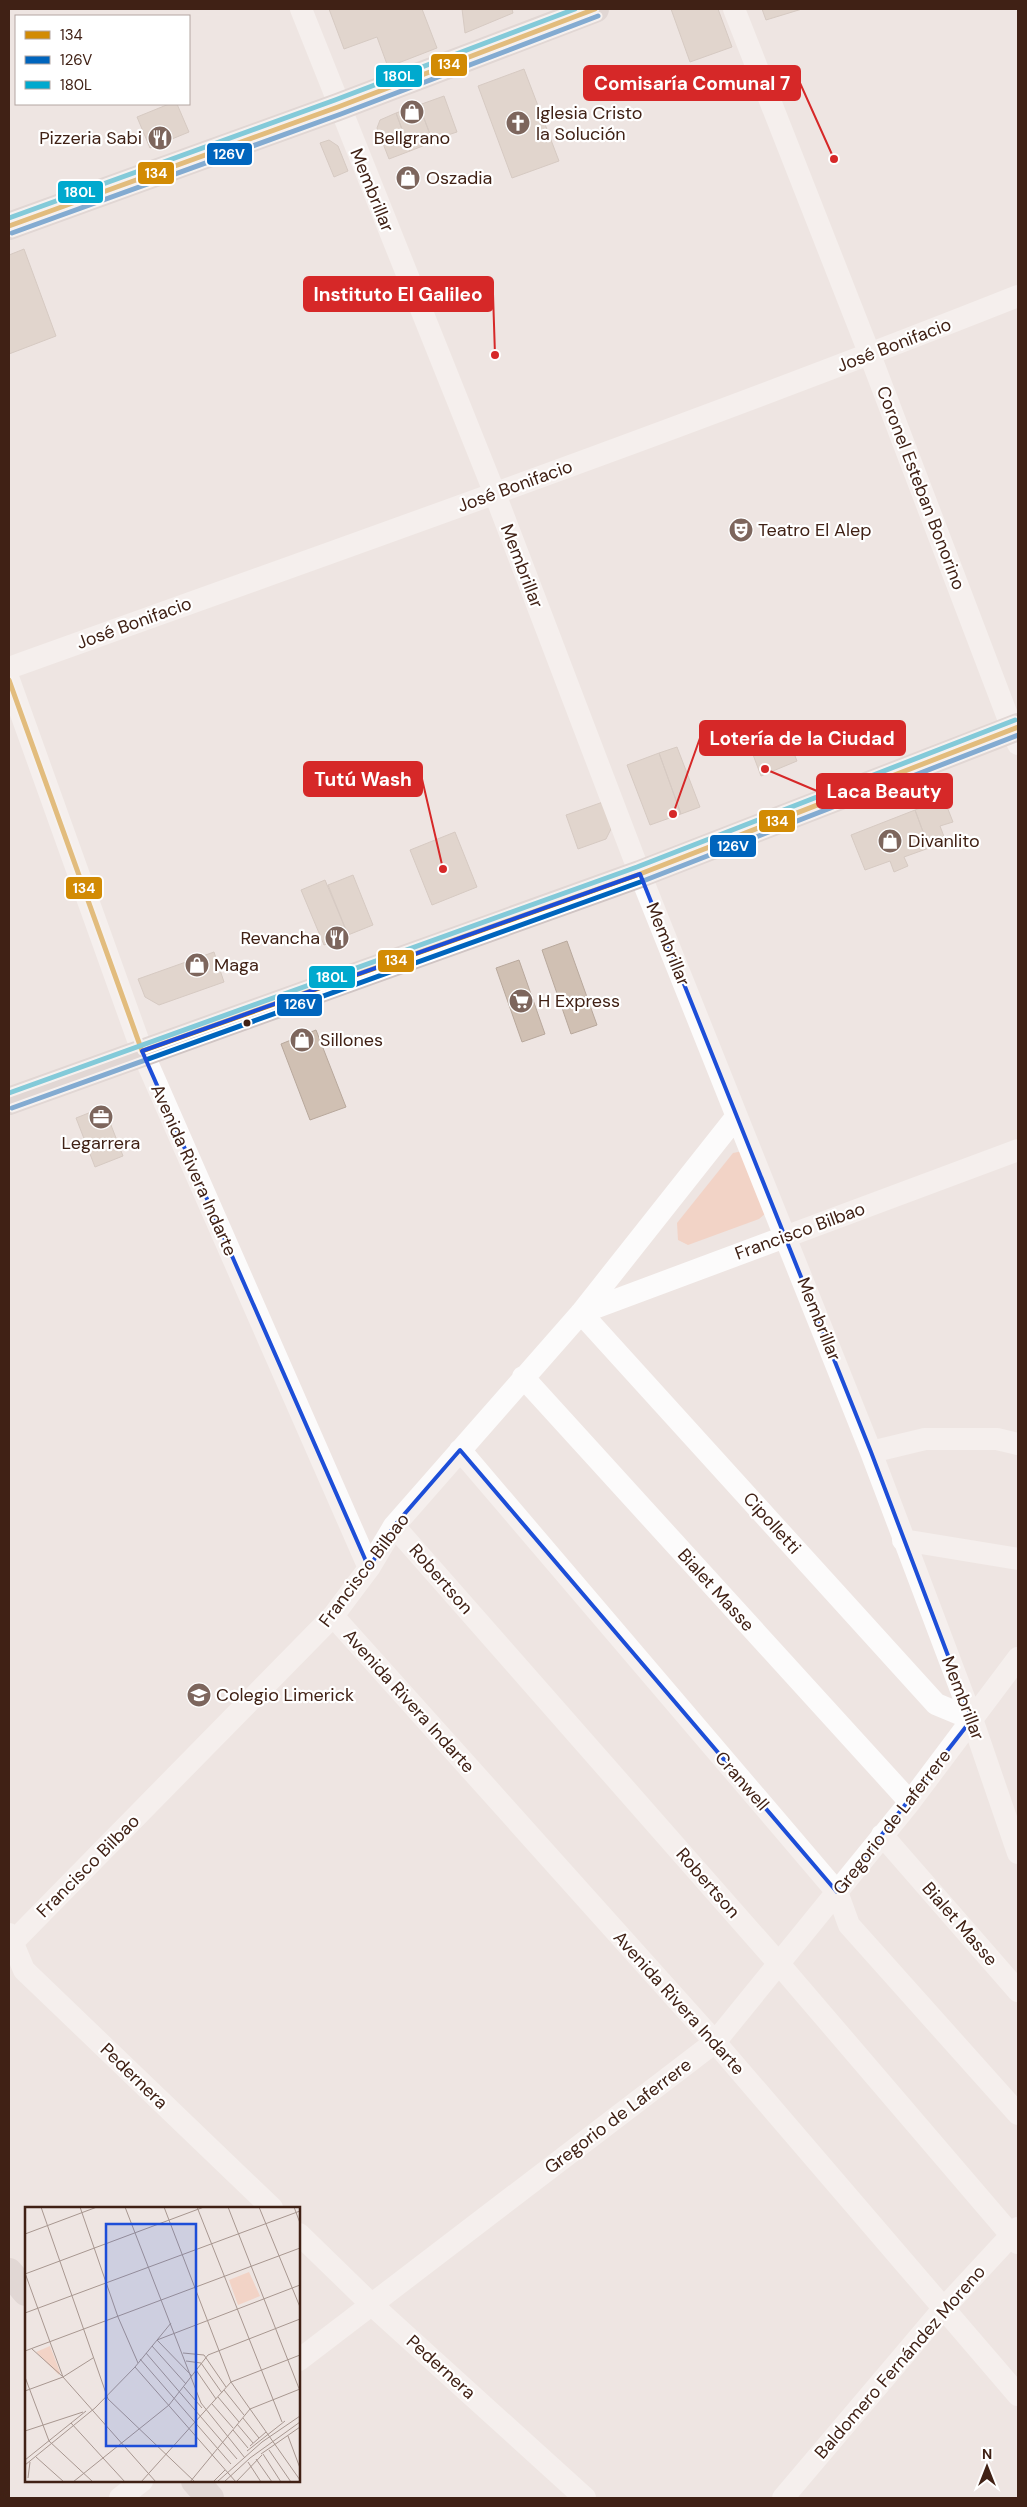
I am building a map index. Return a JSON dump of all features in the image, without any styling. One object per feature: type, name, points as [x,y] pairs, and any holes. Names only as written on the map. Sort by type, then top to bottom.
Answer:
[{"type":"main road","points":[[9,226],[338,106],[595,9]]},
{"type":"main road","points":[[9,1101],[142,1051],[640,874],[1016,734]]},
{"type":"main road","points":[[9,2272],[25,2291]]},
{"type":"main road","points":[[196,2482],[210,2498]]},
{"type":"street","name":"Membrillar","points":[[301,9],[338,106],[495,494],[640,874],[871,1452],[972,1719],[1018,1852]]},
{"type":"street","name":"Coronel Esteban Bonorino","points":[[734,9],[1016,734]]},
{"type":"street","name":"José Bonifacio","points":[[9,668],[495,494],[870,355],[1018,296]]},
{"type":"street","name":"Avenida Rivera Indarte","points":[[9,680],[142,1051],[369,1568]]},
{"type":"street","name":"Francisco Bilbao","points":[[10,1941],[333,1616],[369,1568],[394,1526],[581,1313],[736,1117]]},
{"type":"street","name":"Francisco Bilbao","points":[[581,1313],[1018,1150]]},
{"type":"street","name":"Cipolletti","points":[[581,1313],[936,1704],[972,1719]]},
{"type":"street","name":"Bialet Masse","points":[[523,1377],[910,1802]]},
{"type":"street","points":[[871,1452],[925,1439],[997,1439],[1018,1444]]},
{"type":"street","name":"Cranwell","points":[[460,1450],[837,1892],[849,1925],[1018,2114]]},
{"type":"street","name":"Robertson","points":[[394,1526],[1016,2235]]},
{"type":"street","points":[[903,1540],[1018,1559]]},
{"type":"street","name":"Avenida Rivera Indarte","points":[[333,1616],[715,2042],[1018,2395]]},
{"type":"street","name":"Gregorio de Laferrere","points":[[300,2359],[715,2042],[780,1965],[882,1834],[910,1802],[1018,1658]]},
{"type":"street","name":"Bialet Masse","points":[[882,1834],[1018,1992]]},
{"type":"street","name":"Pedernera","points":[[10,1941],[24,1970],[271,2207]]},
{"type":"street","name":"Pedernera","points":[[300,2235],[371,2304],[585,2498]]},
{"type":"street","name":"Baldomero Fernández Moreno","points":[[783,2498],[943,2309],[1016,2235]]},
{"type":"street","points":[[120,2498],[141,2482]]},
{"type":"highlighted area","points":[[640,874],[871,1452],[972,1719],[837,1892],[460,1450],[394,1526],[369,1568],[142,1051]]},
{"type":"shaded area","points":[[743,1151],[766,1213],[759,1219],[688,1245],[678,1240],[677,1223],[733,1153]]},
{"type":"building","points":[[329,9],[422,9],[437,48],[388,67],[377,37],[344,49]]},
{"type":"building","points":[[462,9],[512,9],[513,13],[465,33]]},
{"type":"building","points":[[671,9],[718,9],[732,47],[690,62]]},
{"type":"building","points":[[762,9],[802,9],[766,20]]},
{"type":"building","name":"Iglesia Cristo la Solución","points":[[524,69],[559,161],[512,178],[478,86]]},
{"type":"building","points":[[444,96],[457,132],[432,140],[419,105]]},
{"type":"building","points":[[167,105],[177,105],[189,132],[150,148],[137,117]]},
{"type":"building","points":[[419,105],[433,142],[410,151],[396,113]]},
{"type":"building","points":[[396,113],[410,151],[389,159],[377,128],[380,120]]},
{"type":"building","points":[[329,140],[338,146],[348,171],[334,177],[320,143]]},
{"type":"building","points":[[24,249],[56,336],[9,354],[9,255]]},
{"type":"building","points":[[788,738],[797,761],[761,776],[752,752]]},
{"type":"building","points":[[677,747],[700,807],[681,814],[659,753]]},
{"type":"building","points":[[659,753],[681,814],[650,825],[627,765]]},
{"type":"building","points":[[944,799],[953,822],[940,826],[946,842],[929,848],[915,810]]},
{"type":"building","points":[[603,802],[612,827],[606,839],[578,849],[566,815]]},
{"type":"building","name":"Divanlito","points":[[915,810],[929,848],[904,857],[908,866],[894,872],[890,861],[865,870],[851,835]]},
{"type":"building","points":[[455,832],[477,887],[432,905],[410,850]]},
{"type":"building","points":[[353,875],[373,925],[348,935],[328,885]]},
{"type":"building","points":[[325,880],[348,935],[324,945],[301,890]]},
{"type":"building","points":[[567,941],[597,1025],[571,1034],[542,950]]},
{"type":"building","name":"Maga","points":[[214,952],[224,982],[159,1005],[145,997],[138,979]]},
{"type":"building","name":"H Express","points":[[519,960],[545,1034],[522,1042],[496,968]]},
{"type":"building","points":[[316,1030],[346,1107],[310,1120],[281,1044]]},
{"type":"building","points":[[104,1107],[123,1156],[95,1167],[76,1118]]},
{"type":"transit line","name":"180L","points":[[9,218],[335,100],[575,9]]},
{"type":"transit line","name":"134","points":[[9,226],[338,107],[595,9]]},
{"type":"transit line","name":"126V","points":[[12,233],[341,114],[598,16]]},
{"type":"transit line","name":"134","points":[[9,680],[142,1051],[640,874],[1018,727]]},
{"type":"transit line","name":"180L","points":[[9,1093],[637,867],[1015,720]]},
{"type":"transit line","name":"126V","points":[[12,1108],[643,881],[1018,735]]},
{"type":"place","name":"Bellgrano","points":[[412,112]]},
{"type":"place","name":"Iglesia Cristo la Solución","points":[[518,123]]},
{"type":"place","name":"Pizzeria Sabi","points":[[160,138]]},
{"type":"place","name":"Comisaría Comunal 7","points":[[834,159]]},
{"type":"place","name":"Oszadia","points":[[408,178]]},
{"type":"place","name":"Instituto El Galileo","points":[[495,355]]},
{"type":"place","name":"Teatro El Alep","points":[[741,530]]},
{"type":"place","name":"Laca Beauty","points":[[765,769]]},
{"type":"place","name":"Lotería de la Ciudad","points":[[673,814]]},
{"type":"place","name":"Divanlito","points":[[890,841]]},
{"type":"place","name":"Tutú Wash","points":[[443,869]]},
{"type":"place","name":"Revancha","points":[[337,938]]},
{"type":"place","name":"Maga","points":[[197,965]]},
{"type":"place","name":"H Express","points":[[521,1001]]},
{"type":"place","name":"Sillones","points":[[302,1040]]},
{"type":"place","name":"Legarrera","points":[[101,1117]]},
{"type":"place","name":"Colegio Limerick","points":[[199,1695]]}]
